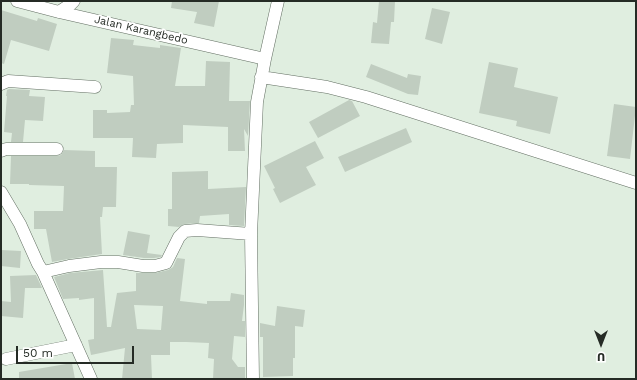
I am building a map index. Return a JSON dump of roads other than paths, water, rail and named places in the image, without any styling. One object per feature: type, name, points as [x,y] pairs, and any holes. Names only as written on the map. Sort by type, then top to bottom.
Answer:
[{"type":"street","name":"Jalan Karangbedo","points":[[17,1],[59,12],[265,58]]},
{"type":"street","points":[[59,12],[74,1]]},
{"type":"street","points":[[253,379],[251,234],[257,102],[278,1]]},
{"type":"street","points":[[261,77],[326,87],[366,98],[636,184]]},
{"type":"street","points":[[1,84],[8,81],[95,87]]},
{"type":"street","points":[[1,151],[6,149],[57,149]]},
{"type":"street","points":[[1,192],[20,224],[91,379]]},
{"type":"street","points":[[43,272],[69,266],[101,262],[118,262],[143,266],[155,266],[166,262],[179,237],[185,231],[197,230],[251,234]]},
{"type":"street","points":[[6,359],[76,345]]}]
